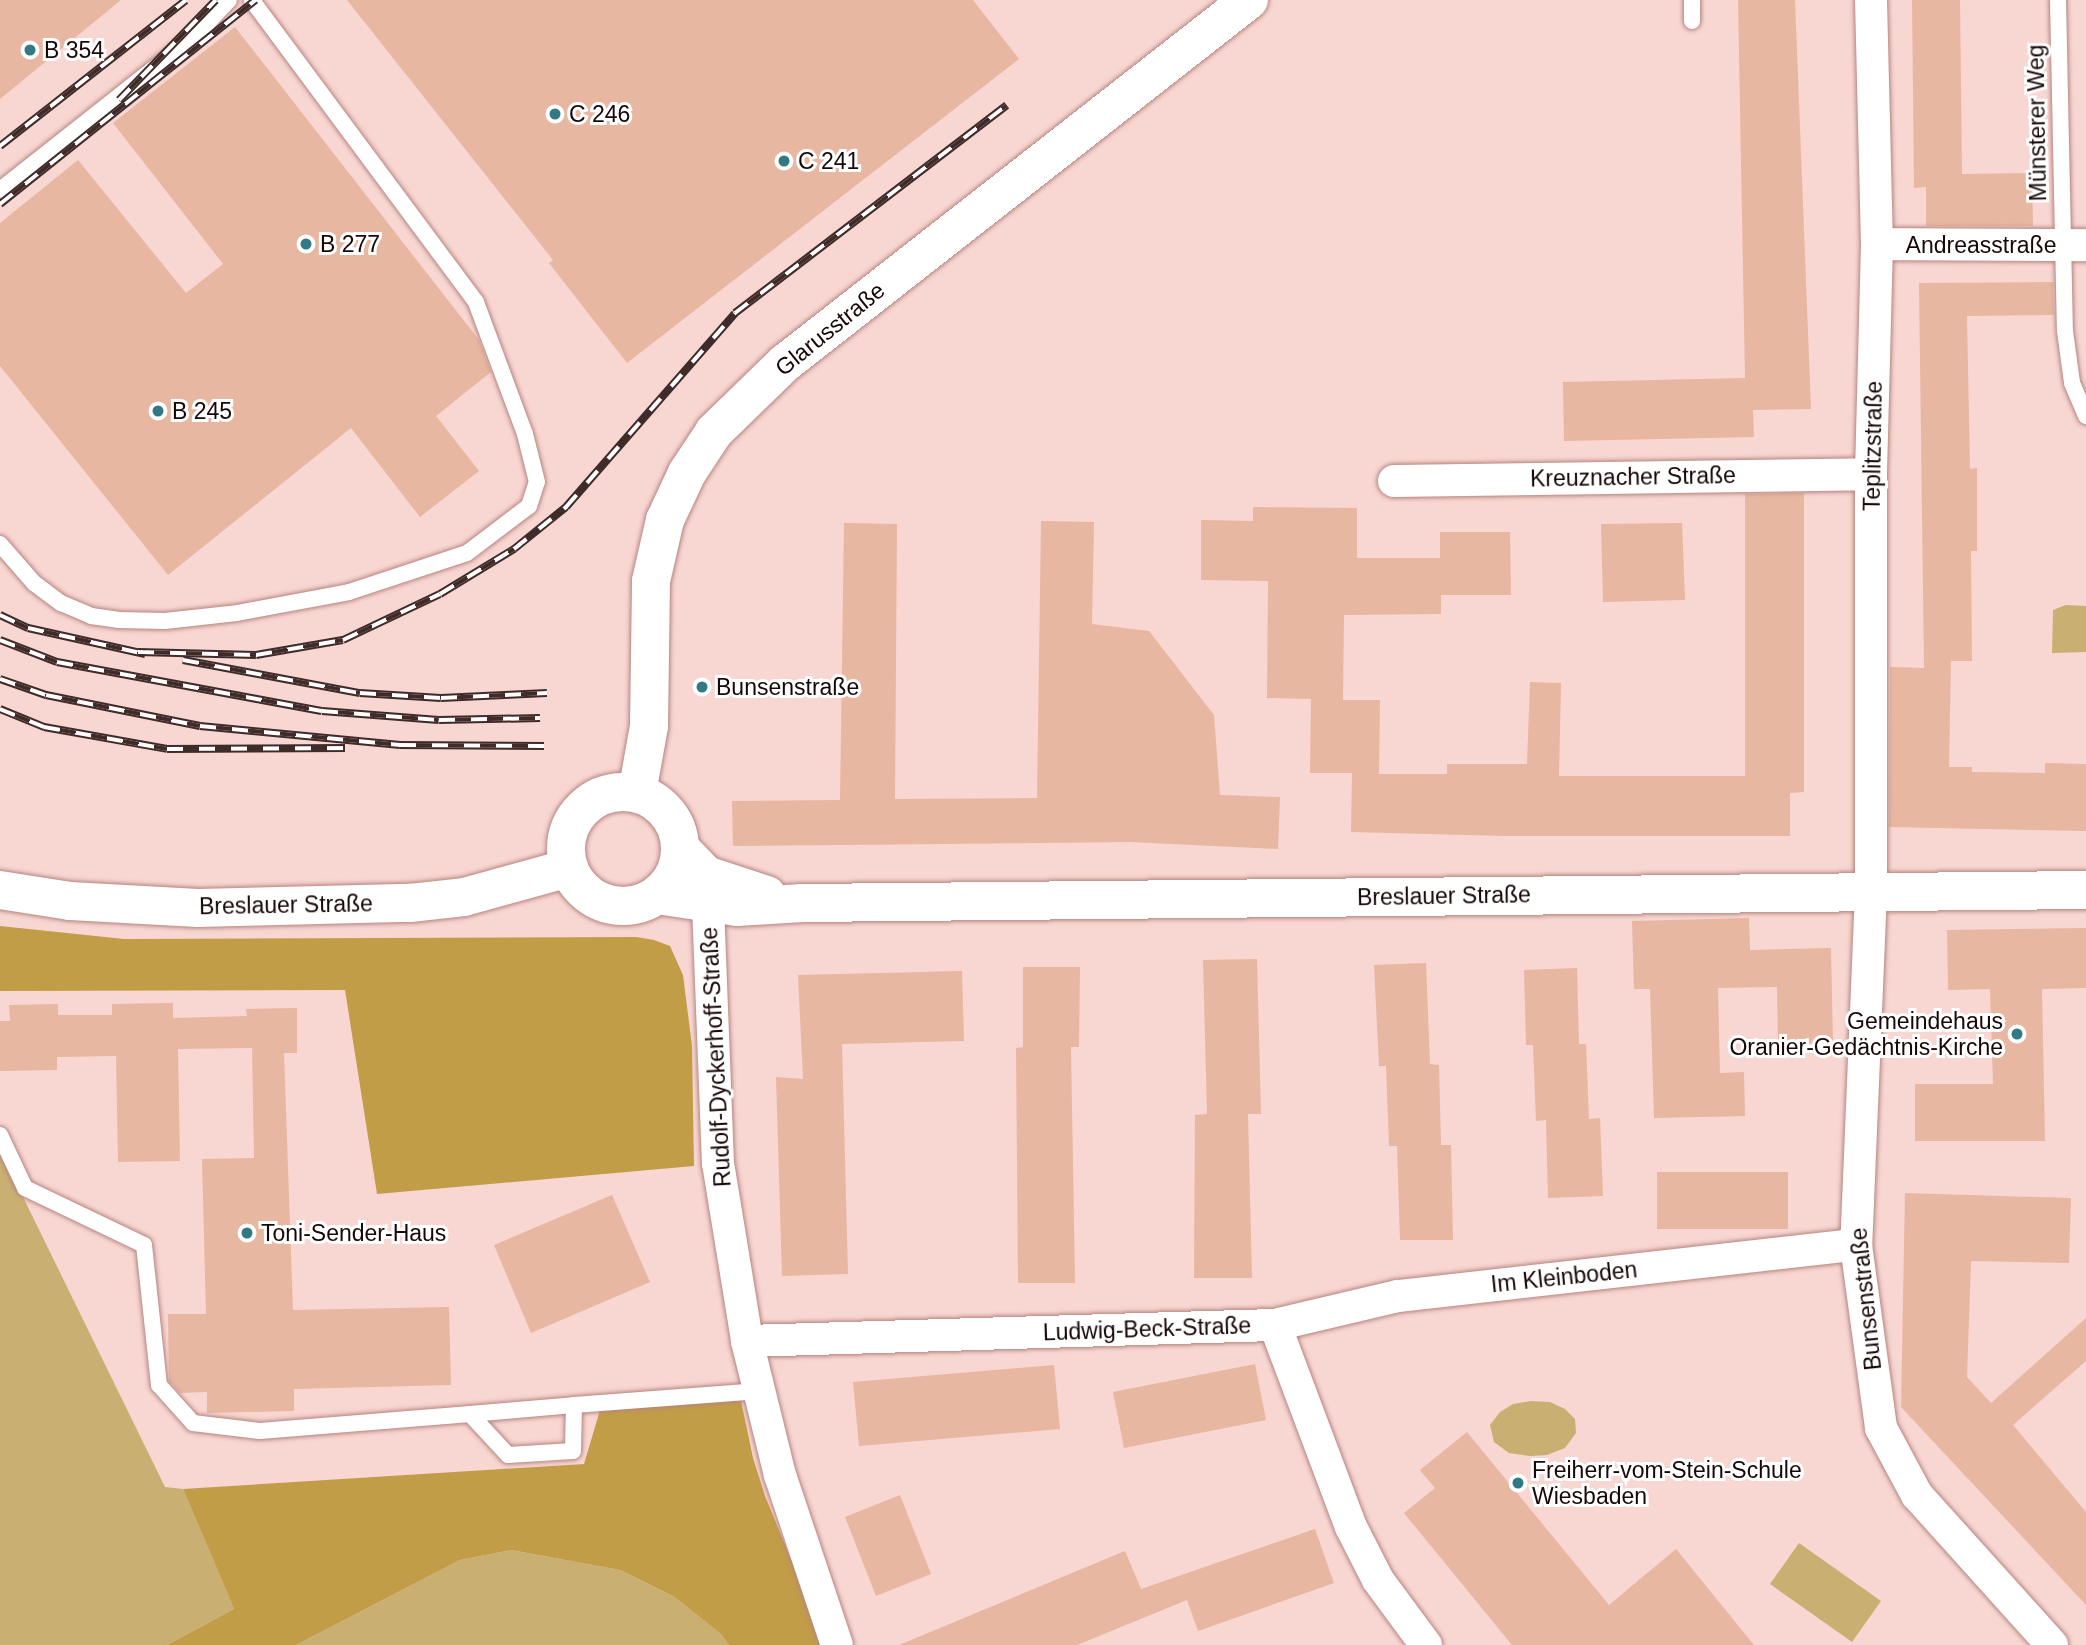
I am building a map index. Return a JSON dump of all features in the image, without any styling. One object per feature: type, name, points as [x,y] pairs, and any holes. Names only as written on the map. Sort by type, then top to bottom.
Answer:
[{"type":"street","name":"Glarusstraße","points":[[637,793],[649,726],[651,581],[666,520],[687,473],[714,432],[785,363],[1249,0]]},
{"type":"street","name":"Teplitzstraße","points":[[1871,0],[1877,244],[1871,474],[1871,892]]},
{"type":"street","name":"Andreasstraße","points":[[1877,244],[2074,245]]},
{"type":"street","name":"Kreuznacher Straße","points":[[1394,481],[1871,474]]},
{"type":"street","points":[[569,868],[566,842],[576,816],[586,806],[610,793],[637,793],[649,797],[668,814],[698,876]]},
{"type":"street","name":"Breslauer Straße","points":[[0,890],[70,901],[198,908],[410,902],[464,897],[569,868],[588,893],[607,903],[630,905],[698,876],[737,907],[803,903],[2086,890]]},
{"type":"street","name":"Rudolf-Dyckerhoff-Straße","points":[[698,876],[718,1164],[747,1341],[780,1475],[837,1645]]},
{"type":"street","name":"Bunsenstraße","points":[[1871,892],[1856,1245],[1881,1428],[1917,1495],[2035,1639]]},
{"type":"street","name":"Im Kleinboden","points":[[1275,1325],[1398,1296],[1856,1245]]},
{"type":"street","name":"Ludwig-Beck-Straße","points":[[747,1341],[1275,1325],[1351,1527],[1378,1580],[1426,1645]]},
{"type":"lane","points":[[0,190],[196,34],[229,0]]},
{"type":"lane","points":[[0,544],[34,583],[61,603],[91,615],[118,620],[165,621],[237,614],[349,592],[467,553],[529,506],[537,482],[525,435],[476,302],[252,0]]},
{"type":"lane","points":[[1692,0],[1692,21]]},
{"type":"lane","name":"Münsterer Weg","points":[[2057,0],[2074,245],[2065,331],[2072,383],[2086,416]]},
{"type":"lane","points":[[0,1135],[25,1188],[144,1245],[159,1385],[193,1423],[260,1431],[759,1391]]},
{"type":"lane","points":[[470,1414],[508,1455],[573,1451],[574,1405]]},
{"type":"shaded area","points":[[2066,605],[2086,606],[2086,652],[2052,653],[2053,610]]},
{"type":"shaded area","points":[[0,926],[124,939],[636,937],[654,940],[670,946],[683,975],[692,1046],[694,1166],[377,1194],[345,990],[0,991]]},
{"type":"shaded area","points":[[0,1150],[165,1487],[183,1489],[234,1609],[167,1645],[0,1645]]},
{"type":"shaded area","points":[[740,1396],[753,1458],[765,1496],[826,1645],[729,1645],[721,1634],[673,1596],[620,1570],[511,1550],[460,1560],[296,1645],[167,1645],[234,1609],[183,1489],[584,1464],[600,1410]]},
{"type":"shaded area","points":[[1550,1402],[1565,1409],[1575,1419],[1576,1433],[1565,1448],[1547,1455],[1530,1456],[1509,1453],[1494,1442],[1490,1425],[1500,1412],[1513,1404]]},
{"type":"shaded area","points":[[1799,1543],[1881,1601],[1852,1642],[1770,1584]]},
{"type":"shaded area","points":[[511,1550],[620,1570],[673,1596],[721,1634],[729,1645],[296,1645],[460,1560]]},
{"type":"building","name":"B 354","points":[[0,0],[121,0],[0,99]]},
{"type":"building","points":[[347,0],[973,0],[1019,59],[627,363],[549,263],[553,260]]},
{"type":"building","points":[[1738,0],[1795,0],[1811,409],[1753,410],[1754,437],[1564,441],[1563,382],[1745,378]]},
{"type":"building","points":[[1912,0],[1960,0],[1962,174],[2032,173],[2033,226],[1926,226],[1926,187],[1914,188]]},
{"type":"building","points":[[235,27],[479,340],[491,372],[436,416],[479,471],[420,517],[351,428],[168,575],[0,366],[0,223],[78,160],[186,293],[223,264],[113,123]]},
{"type":"building","points":[[2053,282],[2054,315],[1967,316],[1970,469],[1977,468],[1977,551],[1971,551],[1972,661],[1951,661],[1949,767],[1972,767],[1972,772],[2045,773],[2045,763],[2086,764],[2086,831],[1889,827],[1890,667],[1924,668],[1919,283]]},
{"type":"building","points":[[1804,493],[1804,792],[1790,793],[1790,836],[1505,836],[1351,832],[1352,773],[1310,773],[1311,699],[1267,698],[1268,581],[1201,580],[1201,520],[1253,521],[1253,507],[1357,508],[1357,558],[1440,558],[1440,532],[1510,532],[1511,595],[1441,595],[1441,614],[1344,615],[1343,700],[1380,700],[1379,774],[1447,774],[1447,764],[1527,764],[1530,682],[1561,683],[1559,776],[1745,776],[1745,494]]},
{"type":"building","points":[[1041,521],[1094,522],[1092,624],[1149,631],[1214,715],[1220,795],[1280,797],[1278,849],[1130,842],[733,846],[732,801],[840,800],[844,523],[897,524],[895,799],[1037,798]]},
{"type":"building","points":[[1682,523],[1685,600],[1603,602],[1601,524]]},
{"type":"building","points":[[1749,918],[1750,950],[1831,948],[1833,1043],[1778,1044],[1777,987],[1718,988],[1720,1073],[1744,1072],[1745,1116],[1654,1118],[1650,989],[1634,989],[1632,921]]},
{"type":"building","points":[[2086,928],[2086,988],[2042,989],[2045,1141],[1915,1141],[1915,1084],[1993,1084],[1990,989],[1948,990],[1947,930]]},
{"type":"building","points":[[1257,959],[1261,1114],[1248,1114],[1252,1278],[1194,1278],[1195,1115],[1207,1114],[1203,960]]},
{"type":"building","points":[[1426,963],[1430,1064],[1439,1065],[1441,1145],[1451,1145],[1453,1240],[1400,1240],[1397,1146],[1389,1146],[1386,1066],[1379,1066],[1374,965]]},
{"type":"building","points":[[1023,967],[1080,967],[1079,1047],[1071,1047],[1075,1283],[1018,1283],[1016,1048],[1023,1047]]},
{"type":"building","points":[[1577,968],[1579,1044],[1586,1044],[1589,1119],[1600,1118],[1603,1196],[1548,1198],[1546,1120],[1536,1121],[1533,1045],[1526,1045],[1524,970]]},
{"type":"building","points":[[962,971],[964,1041],[842,1044],[848,1274],[782,1276],[776,1077],[803,1079],[798,975]]},
{"type":"building","name":"Toni-Sender-Haus","points":[[173,1003],[173,1018],[247,1016],[246,1009],[297,1008],[297,1053],[284,1053],[293,1310],[449,1307],[451,1385],[294,1389],[294,1411],[207,1413],[207,1392],[180,1393],[169,1381],[168,1314],[206,1314],[202,1159],[254,1158],[252,1048],[178,1049],[180,1161],[118,1162],[116,1056],[57,1057],[57,1070],[0,1071],[0,1021],[10,1021],[9,1005],[58,1004],[58,1015],[112,1015],[112,1004]]},
{"type":"building","points":[[1657,1172],[1788,1172],[1788,1229],[1657,1229]]},
{"type":"building","points":[[1905,1193],[2071,1198],[2069,1263],[1971,1261],[1967,1377],[1991,1403],[2086,1318],[2086,1361],[2013,1425],[2086,1512],[2086,1605],[1901,1407]]},
{"type":"building","points":[[612,1195],[650,1282],[531,1333],[494,1245]]},
{"type":"building","points":[[1255,1364],[1266,1420],[1124,1448],[1113,1392]]},
{"type":"building","points":[[1054,1365],[1060,1429],[859,1446],[853,1382]]},
{"type":"building","points":[[1467,1432],[1609,1605],[1676,1549],[1754,1645],[1512,1645],[1404,1513],[1435,1488],[1420,1470]]},
{"type":"building","points":[[900,1495],[931,1574],[876,1596],[845,1517]]},
{"type":"building","points":[[1315,1529],[1334,1583],[1198,1631],[1187,1600],[1077,1645],[899,1645],[1125,1551],[1141,1589]]},
{"type":"railway","points":[[0,146],[186,0]]},
{"type":"railway","points":[[119,100],[216,0]]},
{"type":"railway","points":[[0,204],[256,0]]},
{"type":"railway","points":[[138,652],[256,655],[343,640],[440,594],[514,549],[566,507],[735,313],[1007,105]]},
{"type":"railway","points":[[0,615],[28,628],[145,654]]},
{"type":"railway","points":[[0,640],[57,662],[322,711],[439,720],[540,718]]},
{"type":"railway","points":[[183,660],[360,693],[441,698],[547,693]]},
{"type":"railway","points":[[0,679],[46,695],[200,726],[400,745],[544,746]]},
{"type":"railway","points":[[0,709],[44,727],[167,749],[345,748]]},
{"type":"place","name":"B 354","points":[[30,50]]},
{"type":"place","name":"C 246","points":[[555,114]]},
{"type":"place","name":"C 241","points":[[784,161]]},
{"type":"place","name":"B 277","points":[[306,244]]},
{"type":"place","name":"B 245","points":[[158,411]]},
{"type":"place","name":"Bunsenstraße","points":[[702,687]]},
{"type":"place","name":"Gemeindehaus Oranier-Gedächtnis-Kirche","points":[[2017,1034]]},
{"type":"place","name":"Toni-Sender-Haus","points":[[247,1233]]},
{"type":"place","name":"Freiherr-vom-Stein-Schule Wiesbaden","points":[[1518,1483]]}]
